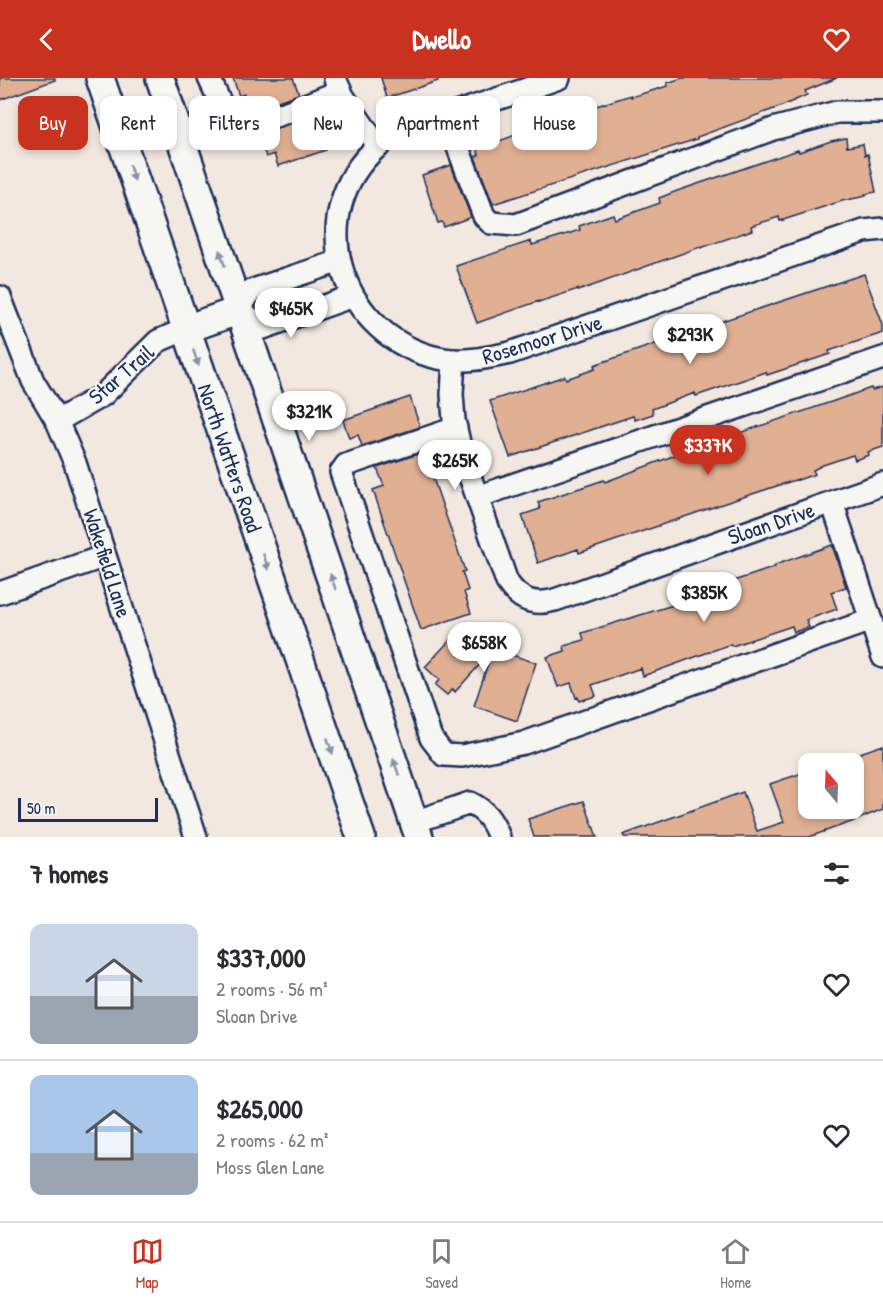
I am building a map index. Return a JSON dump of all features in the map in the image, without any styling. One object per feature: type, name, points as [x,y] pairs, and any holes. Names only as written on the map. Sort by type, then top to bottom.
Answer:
[{"type":"main road","name":"North Watters Road","points":[[100,78],[361,837]]},
{"type":"main road","points":[[160,78],[417,830]]},
{"type":"main road","points":[[186,329],[240,310]]},
{"type":"street","points":[[209,78],[230,124],[242,125],[337,84],[376,144]]},
{"type":"street","name":"Rosemoor Drive","points":[[500,98],[559,78]]},
{"type":"street","points":[[459,150],[484,216],[491,223],[516,225],[773,129],[837,112],[883,112]]},
{"type":"street","name":"Rosemoor Drive","points":[[376,149],[354,174],[344,194],[337,227],[344,281],[367,317],[382,331],[412,350],[431,357],[481,360],[510,353],[864,231],[883,229]]},
{"type":"street","points":[[340,261],[250,291],[240,310],[263,328],[353,296]]},
{"type":"street","name":"Wakefield Lane","points":[[0,297],[6,329],[57,421],[75,463],[196,837]]},
{"type":"street","name":"Star Trail","points":[[57,421],[103,395],[158,341],[186,329]]},
{"type":"street","points":[[454,360],[452,394],[456,428],[461,451],[477,497],[883,358]]},
{"type":"street","points":[[456,428],[346,465],[341,472],[431,738],[444,755],[462,756],[524,743],[871,620]]},
{"type":"street","name":"Sloan Drive","points":[[477,497],[507,582],[522,598],[544,603],[883,484]]},
{"type":"street","points":[[832,502],[883,657]]},
{"type":"street","points":[[0,592],[105,556]]},
{"type":"street","points":[[417,830],[470,803],[482,809],[490,818],[499,837]]},
{"type":"building","points":[[0,78],[55,78],[55,80],[0,100]]},
{"type":"building","points":[[233,78],[293,78],[299,94],[280,100],[280,96],[245,96],[244,94],[239,96]]},
{"type":"building","points":[[381,78],[437,78],[438,81],[393,96],[386,96]]},
{"type":"building","points":[[682,78],[837,78],[805,91],[807,95],[782,106],[697,137],[697,139],[493,204],[475,157],[479,155],[477,150],[500,150],[500,141],[512,136],[512,150],[597,150],[597,106],[668,86],[667,83]]},
{"type":"building","points":[[292,123],[292,150],[326,150],[278,166],[274,154],[266,157],[264,150],[280,150],[280,127]]},
{"type":"building","points":[[846,138],[847,147],[863,144],[865,155],[868,154],[876,192],[780,221],[779,217],[751,226],[752,230],[578,291],[578,289],[539,301],[477,323],[456,266],[531,241],[532,245],[580,230],[579,226],[613,214],[615,219],[660,203],[659,198],[677,191],[798,150],[799,152]]},
{"type":"building","points":[[451,165],[471,217],[444,227],[442,222],[438,223],[422,175]]},
{"type":"building","points":[[864,274],[883,325],[883,333],[767,375],[766,372],[696,396],[695,393],[652,409],[653,414],[635,420],[633,416],[510,457],[490,401],[565,376],[566,379],[595,369],[594,365],[676,337],[677,341],[704,332],[703,329],[714,326],[713,324]]},
{"type":"building","points":[[883,387],[883,447],[868,452],[869,455],[855,460],[853,455],[823,465],[813,470],[815,474],[798,480],[579,553],[578,549],[538,563],[522,515],[540,509],[538,502],[604,480],[605,482],[686,451],[871,388],[872,390]]},
{"type":"building","points":[[410,397],[420,427],[362,446],[358,435],[349,438],[343,420]]},
{"type":"building","points":[[424,452],[465,571],[462,572],[468,590],[464,592],[471,613],[421,630],[373,490],[384,486],[377,468]]},
{"type":"building","points":[[832,545],[846,587],[831,592],[837,609],[806,620],[809,627],[794,632],[792,626],[732,646],[731,644],[643,676],[641,668],[592,685],[596,696],[579,701],[571,683],[558,687],[547,657],[565,651],[564,646],[584,640],[582,633],[686,601],[684,597],[775,567],[775,565]]},
{"type":"building","points":[[467,622],[494,649],[536,663],[517,721],[474,706],[492,651],[455,692],[453,689],[447,695],[435,685],[439,680],[425,667]]},
{"type":"building","points":[[883,745],[883,809],[864,817],[864,753],[860,753]]},
{"type":"building","points":[[798,774],[798,819],[859,819],[809,837],[624,837],[623,835],[743,792],[757,831],[784,822],[770,784]]},
{"type":"building","points":[[584,801],[597,837],[534,837],[528,819]]}]
